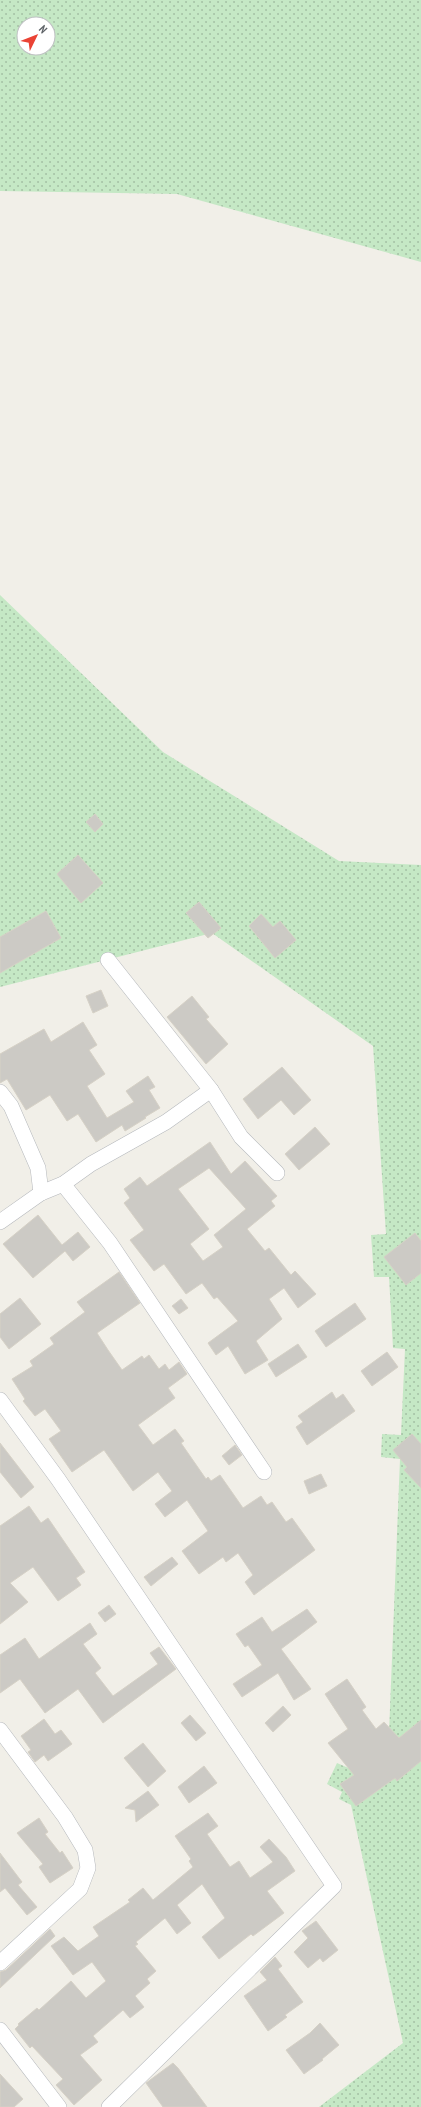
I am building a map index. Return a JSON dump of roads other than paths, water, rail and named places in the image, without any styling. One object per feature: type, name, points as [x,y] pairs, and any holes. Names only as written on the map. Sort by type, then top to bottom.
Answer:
[{"type":"street","points":[[108,960],[211,1090],[241,1137],[277,1173]]},
{"type":"street","points":[[0,1222],[40,1193],[64,1184],[91,1164],[166,1122],[211,1090]]},
{"type":"street","points":[[0,1092],[11,1106],[38,1168],[40,1193]]},
{"type":"street","points":[[64,1184],[110,1243],[264,1472]]},
{"type":"street","points":[[2,1404],[58,1479],[334,1886],[109,2107]]},
{"type":"street","points":[[0,1730],[65,1817],[85,1850],[88,1868],[80,1889],[0,1963]]},
{"type":"street","points":[[0,2030],[58,2107]]}]
